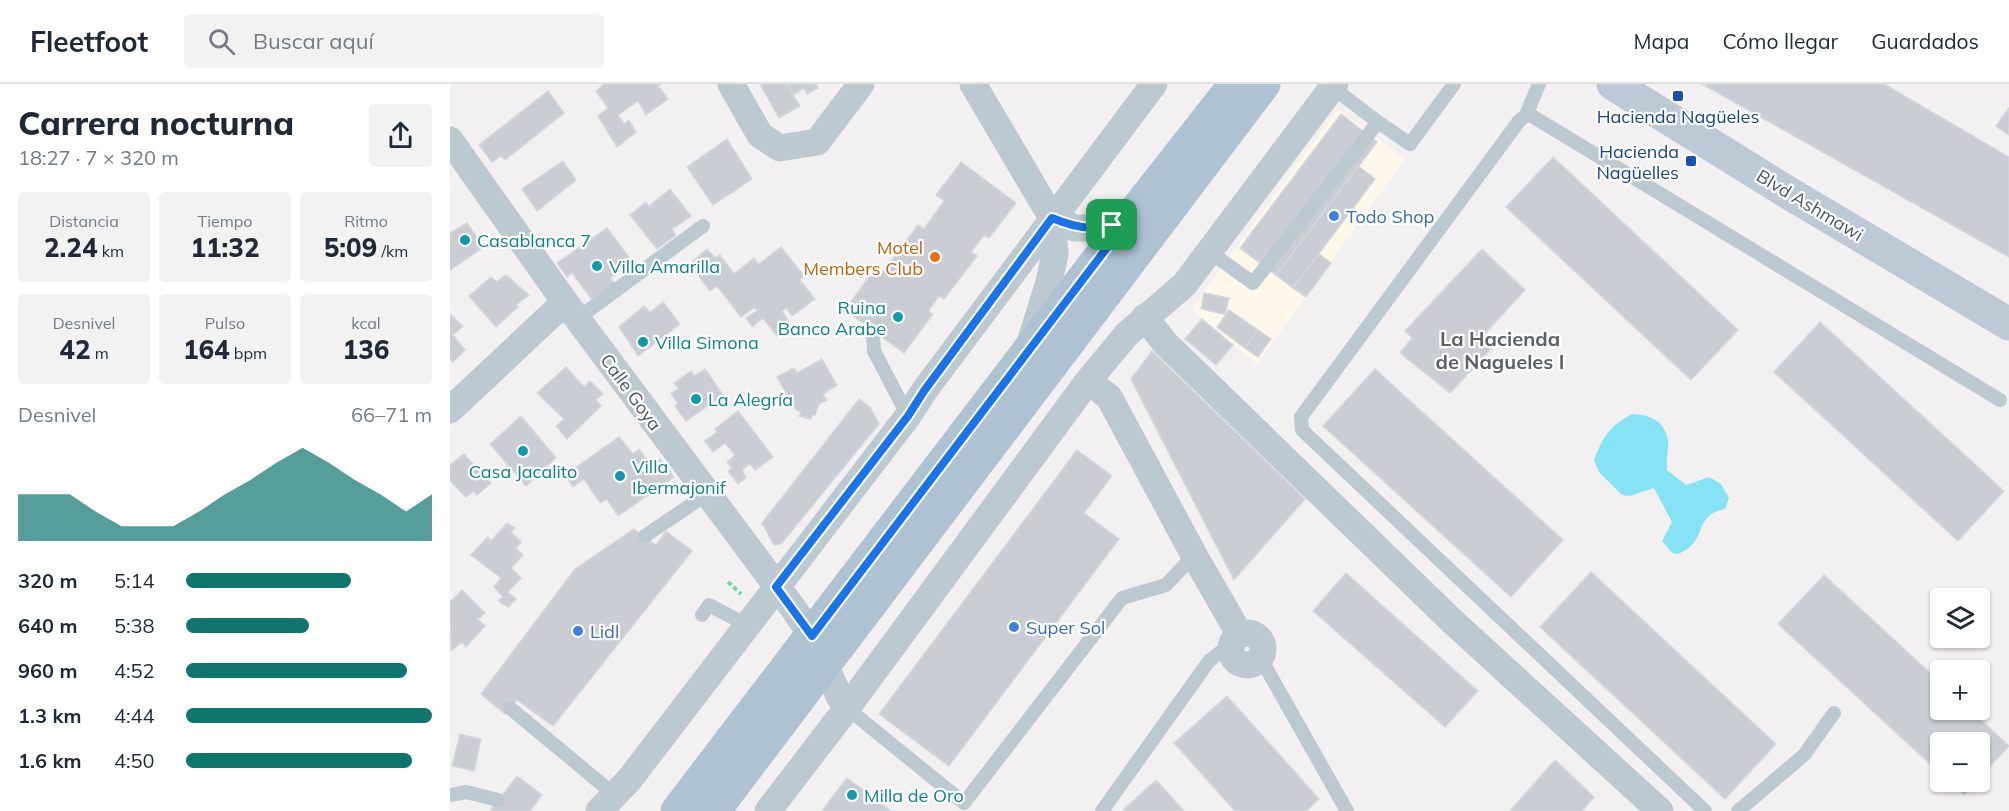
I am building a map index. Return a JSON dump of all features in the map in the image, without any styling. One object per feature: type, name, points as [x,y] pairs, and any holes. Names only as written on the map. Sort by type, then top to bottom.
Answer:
[{"type":"main road","points":[[677,811],[1128,220],[1235,84]]},
{"type":"main road","points":[[714,811],[1264,84]]},
{"type":"street","points":[[731,84],[760,135],[780,148],[817,142],[861,84]]},
{"type":"street","points":[[973,84],[1052,218],[1055,254],[1049,282],[1027,353]]},
{"type":"street","points":[[604,806],[628,780],[908,416],[1052,218],[1154,84]]},
{"type":"street","name":"Blvd Ashmawi","points":[[1613,84],[1787,192],[2009,324]]},
{"type":"street","points":[[768,811],[847,708],[1088,381],[1127,334],[1184,285],[1334,86]]},
{"type":"street","name":"Calle Goya","points":[[450,140],[571,311],[812,636],[847,708]]},
{"type":"street","points":[[1052,218],[1075,228],[1097,228],[1128,220]]},
{"type":"street","points":[[451,409],[571,311]]},
{"type":"street","points":[[1145,317],[1165,343],[1452,621],[1655,810]]},
{"type":"street","points":[[1088,381],[1109,397],[1194,555],[1235,639],[1251,634],[1260,640],[1263,651],[1258,661]]},
{"type":"lane","points":[[1334,86],[1378,122],[1410,144],[1454,84]]},
{"type":"lane","points":[[1539,84],[1526,115],[1512,130],[1301,417],[1302,430],[1705,811]]},
{"type":"lane","points":[[1526,115],[1532,116],[2000,400]]},
{"type":"lane","points":[[1210,252],[1253,283],[1378,122]]},
{"type":"lane","points":[[571,311],[703,225]]},
{"type":"lane","points":[[873,335],[874,351],[908,416]]},
{"type":"lane","points":[[645,536],[707,494]]},
{"type":"lane","points":[[847,708],[964,803],[1122,598],[1167,585],[1194,555]]},
{"type":"lane","points":[[702,615],[710,605],[747,625]]},
{"type":"lane","points":[[1102,811],[1209,661],[1235,639]]},
{"type":"lane","points":[[1258,661],[1265,666],[1347,811]]},
{"type":"lane","points":[[510,708],[586,763],[604,786],[604,806]]},
{"type":"lane","points":[[1738,811],[1804,755],[1834,713]]},
{"type":"lane","points":[[450,795],[466,792],[498,800]]},
{"type":"shaded area","points":[[1338,109],[1405,159],[1257,364],[1191,309]]},
{"type":"water","points":[[1632,414],[1650,417],[1660,423],[1668,440],[1667,470],[1686,485],[1709,477],[1721,484],[1729,498],[1725,509],[1708,517],[1694,542],[1688,549],[1678,554],[1672,553],[1662,541],[1672,522],[1654,488],[1630,496],[1622,495],[1599,472],[1594,460],[1608,433]]},
{"type":"building","points":[[604,84],[661,84],[658,86],[668,99],[646,115],[638,101],[618,115],[624,124],[629,120],[636,132],[617,147],[598,116],[608,108],[596,91]]},
{"type":"building","points":[[760,84],[787,84],[800,106],[779,118]]},
{"type":"building","points":[[787,84],[816,84],[818,88],[807,94],[804,88],[793,95]]},
{"type":"building","points":[[1702,84],[1884,84],[2009,157],[2009,257]]},
{"type":"building","points":[[548,91],[564,113],[505,160],[501,156],[492,162],[479,145]]},
{"type":"building","points":[[2009,108],[2009,135],[1996,126]]},
{"type":"building","points":[[1341,114],[1377,142],[1276,275],[1240,248]]},
{"type":"building","points":[[727,139],[752,179],[713,205],[687,167]]},
{"type":"building","points":[[1553,157],[1738,330],[1691,380],[1506,207]]},
{"type":"building","points":[[563,161],[576,180],[537,211],[522,189]]},
{"type":"building","name":"Motel Members Club","points":[[961,162],[1016,203],[989,238],[984,235],[971,252],[977,256],[944,299],[939,296],[928,311],[933,314],[904,353],[845,310],[873,271],[880,276],[918,225],[924,229],[944,201],[936,195]]},
{"type":"building","name":"Todo Shop","points":[[1358,166],[1375,179],[1293,288],[1276,275]]},
{"type":"building","points":[[670,189],[691,216],[672,229],[676,235],[657,249],[630,215],[646,202],[649,206]]},
{"type":"building","name":"Casablanca 7","points":[[467,223],[484,247],[450,270],[450,233]]},
{"type":"building","name":"Villa Amarilla","points":[[607,228],[637,268],[626,276],[621,270],[610,278],[616,285],[593,301],[572,273],[567,277],[557,263]]},
{"type":"building","points":[[781,247],[804,276],[800,280],[815,299],[792,316],[786,308],[782,311],[791,325],[777,336],[763,318],[752,327],[746,318],[757,311],[755,307],[741,317],[717,286],[710,291],[695,271],[698,268],[693,261],[707,249],[715,258],[720,255],[734,274],[754,258],[759,264]]},
{"type":"building","points":[[1482,249],[1525,290],[1481,338],[1491,349],[1450,393],[1400,353],[1412,338],[1405,331]]},
{"type":"building","points":[[1319,254],[1331,263],[1306,297],[1293,288]]},
{"type":"building","points":[[506,275],[529,295],[516,305],[518,307],[496,327],[469,296],[491,277],[497,282]]},
{"type":"building","points":[[1204,293],[1229,298],[1225,314],[1201,309]]},
{"type":"building","name":"Villa Simona","points":[[663,302],[680,324],[638,356],[619,327],[644,306],[650,312]]},
{"type":"building","points":[[1229,310],[1258,330],[1245,348],[1217,327]]},
{"type":"building","points":[[450,314],[463,326],[453,335],[465,350],[453,362],[450,359]]},
{"type":"building","points":[[1202,319],[1233,345],[1216,365],[1185,339]]},
{"type":"building","points":[[1820,322],[2004,491],[1958,541],[1774,372]]},
{"type":"building","points":[[1258,330],[1271,339],[1258,357],[1245,348]]},
{"type":"building","points":[[1152,351],[1305,499],[1234,580],[1131,379]]},
{"type":"building","points":[[822,359],[837,385],[823,394],[827,400],[819,404],[811,419],[799,416],[801,412],[796,410],[777,377],[794,368],[797,373]]},
{"type":"building","points":[[566,367],[584,387],[590,381],[603,394],[596,400],[601,406],[567,439],[556,426],[564,419],[537,393]]},
{"type":"building","name":"La Alegría","points":[[705,369],[723,395],[686,421],[675,406],[678,404],[671,393],[679,389],[674,383],[691,371],[694,376]]},
{"type":"building","points":[[1375,369],[1563,540],[1511,597],[1323,426]]},
{"type":"building","points":[[859,399],[870,407],[879,424],[781,544],[774,545],[762,523]]},
{"type":"building","points":[[738,411],[773,457],[755,470],[750,464],[742,470],[746,478],[738,484],[728,471],[732,468],[727,462],[735,455],[725,443],[713,452],[705,441],[717,432],[715,429]]},
{"type":"building","name":"Casa Jacalito","points":[[521,416],[556,458],[526,486],[490,444]]},
{"type":"building","name":"Villa Ibermajonif","points":[[619,437],[633,454],[639,449],[651,465],[660,459],[674,477],[618,516],[607,499],[600,503],[584,479],[573,487],[565,475]]},
{"type":"building","points":[[1077,450],[1112,476],[1084,513],[1119,539],[949,766],[879,714]]},
{"type":"building","points":[[464,454],[491,483],[477,495],[474,491],[466,497],[450,481],[450,465]]},
{"type":"building","points":[[507,523],[515,528],[511,532],[521,542],[516,548],[523,555],[511,568],[521,578],[508,592],[516,599],[508,607],[498,601],[503,597],[494,587],[501,578],[471,555],[488,537],[491,541]]},
{"type":"building","name":"Lidl","points":[[634,529],[656,545],[666,531],[692,551],[553,726],[517,700],[505,714],[481,694],[575,569]]},
{"type":"building","points":[[1591,572],[1776,744],[1725,799],[1540,627]]},
{"type":"building","points":[[1346,573],[1478,691],[1445,727],[1313,611]]},
{"type":"building","points":[[1824,575],[1930,673],[1930,720],[1981,720],[2009,746],[1990,766],[1990,732],[1930,732],[1930,764],[1778,624]]},
{"type":"building","points":[[462,590],[485,613],[478,619],[485,626],[466,647],[462,642],[451,651],[450,602]]},
{"type":"building","points":[[1227,696],[1319,799],[1306,811],[1235,811],[1174,743]]},
{"type":"building","points":[[460,734],[481,739],[474,771],[452,766]]},
{"type":"building","points":[[1555,760],[1594,797],[1582,811],[1510,811]]},
{"type":"building","points":[[517,776],[542,795],[530,811],[490,811]]},
{"type":"building","name":"Milla de Oro","points":[[847,778],[891,811],[822,811]]},
{"type":"building","points":[[1156,780],[1184,811],[1122,811]]},
{"type":"place","name":"Hacienda Nagüeles","points":[[1678,96]]},
{"type":"place","name":"Hacienda Nagüelles","points":[[1691,161]]},
{"type":"place","name":"Todo Shop","points":[[1334,216]]},
{"type":"place","name":"Casablanca 7","points":[[465,240]]},
{"type":"place","name":"Motel Members Club","points":[[935,257]]},
{"type":"place","name":"Villa Amarilla","points":[[597,266]]},
{"type":"place","name":"Ruina Banco Arabe","points":[[898,317]]},
{"type":"place","name":"Villa Simona","points":[[643,342]]},
{"type":"place","name":"La Alegría","points":[[696,399]]},
{"type":"place","name":"Casa Jacalito","points":[[523,451]]},
{"type":"place","name":"Villa Ibermajonif","points":[[620,476]]},
{"type":"place","name":"Super Sol","points":[[1014,627]]},
{"type":"place","name":"Lidl","points":[[578,631]]},
{"type":"place","name":"Milla de Oro","points":[[852,795]]},
{"type":"district","name":"La Hacienda de Nagueles I","points":[[1500,350]]},
{"type":"route","points":[[1052,218],[1075,228],[1112,225],[1128,220],[812,636],[776,587],[908,416],[1052,218]]}]
